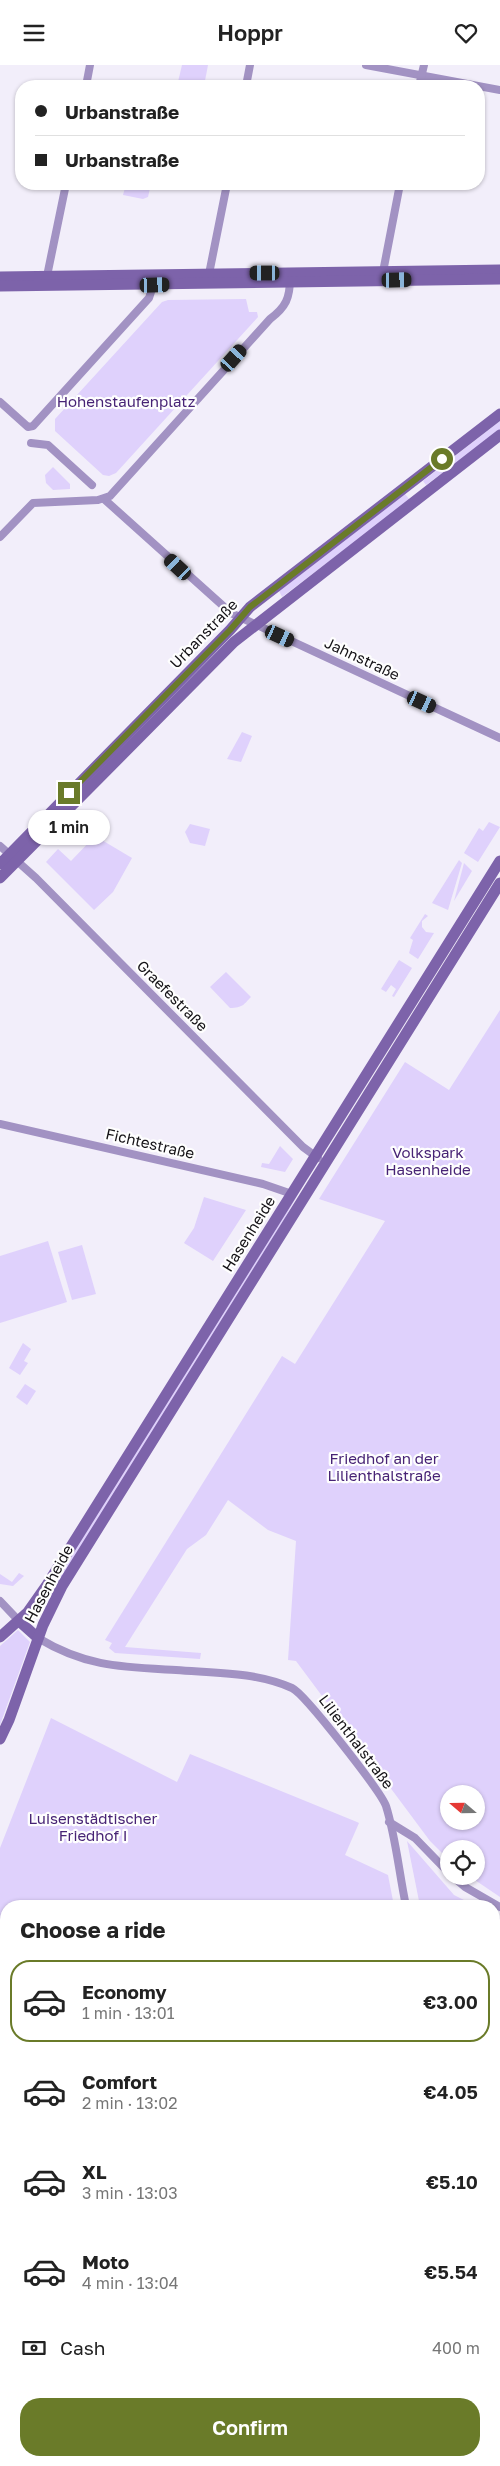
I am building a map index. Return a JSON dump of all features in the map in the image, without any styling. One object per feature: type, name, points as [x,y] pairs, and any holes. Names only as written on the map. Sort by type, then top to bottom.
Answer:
[{"type":"main road","points":[[0,286],[155,279],[209,274],[290,278],[383,272],[500,270]]},
{"type":"main road","points":[[0,277],[500,279]]},
{"type":"main road","name":"Urbanstraße","points":[[0,879],[13,858],[250,607],[500,414]]},
{"type":"main road","name":"Urbanstraße","points":[[0,863],[13,858],[254,624],[500,435]]},
{"type":"main road","points":[[414,481],[424,493]]},
{"type":"main road","points":[[270,591],[280,604]]},
{"type":"main road","name":"Hasenheide","points":[[0,1637],[19,1621],[38,1598],[500,861]]},
{"type":"main road","name":"Hasenheide","points":[[0,1739],[52,1606],[117,1495],[350,1126],[500,883]]},
{"type":"main road","points":[[338,1119],[350,1126]]},
{"type":"main road","points":[[38,1598],[52,1606]]},
{"type":"main road","points":[[19,1621],[38,1638]]},
{"type":"street","points":[[87,80],[90,65]]},
{"type":"street","points":[[247,80],[250,65]]},
{"type":"street","points":[[366,65],[448,80]]},
{"type":"street","points":[[421,80],[424,65]]},
{"type":"street","points":[[485,87],[500,90]]},
{"type":"street","points":[[47,276],[65,190]]},
{"type":"street","points":[[209,274],[225,190]]},
{"type":"street","points":[[383,272],[399,190]]},
{"type":"street","points":[[0,537],[33,503],[104,499],[117,489],[264,325],[287,304],[290,296],[290,278]]},
{"type":"street","points":[[0,402],[30,428],[140,309],[149,298],[155,279]]},
{"type":"street","points":[[31,443],[48,445],[92,485]]},
{"type":"street","name":"Jahnstraße","points":[[104,499],[226,610],[500,738]]},
{"type":"street","name":"Graefestraße","points":[[0,846],[303,1147],[326,1163]]},
{"type":"street","name":"Fichtestraße","points":[[0,1124],[264,1184],[292,1194]]},
{"type":"street","points":[[0,1601],[19,1621]]},
{"type":"street","name":"Lilienthalstraße","points":[[38,1638],[63,1653],[100,1664],[242,1675],[266,1679],[293,1689],[314,1708],[385,1804],[405,1900]]},
{"type":"street","points":[[390,1822],[415,1838],[440,1864]]},
{"type":"street","points":[[463,1885],[488,1900]]},
{"type":"green space","points":[[182,65],[208,65],[205,80],[178,80]]},
{"type":"green space","points":[[124,190],[150,190],[148,197],[143,199],[123,195]]},
{"type":"green space","name":"Hohenstaufenplatz","points":[[246,299],[249,312],[257,312],[258,317],[116,473],[109,476],[103,475],[55,431],[55,419],[162,302],[168,300]]},
{"type":"green space","points":[[500,421],[500,430],[426,485],[423,481]]},
{"type":"green space","points":[[53,467],[70,484],[70,489],[53,490],[46,483],[45,475]]},
{"type":"green space","points":[[405,494],[410,500],[282,597],[279,591]]},
{"type":"green space","points":[[242,732],[252,736],[241,762],[227,759]]},
{"type":"green space","points":[[489,822],[500,827],[478,862],[464,853],[479,828],[483,831]]},
{"type":"green space","points":[[190,824],[210,829],[205,846],[190,843],[185,832]]},
{"type":"green space","points":[[95,836],[132,858],[113,892],[94,910],[46,862],[58,849],[71,861]]},
{"type":"green space","points":[[459,860],[462,863],[448,910],[432,903]]},
{"type":"green space","points":[[464,863],[472,871],[454,901]]},
{"type":"green space","points":[[425,914],[428,916],[422,921],[422,927],[426,932],[434,933],[418,959],[409,953],[413,940],[410,938]]},
{"type":"green space","points":[[399,960],[412,968],[394,997],[392,996],[396,989],[391,985],[386,992],[381,989]]},
{"type":"green space","points":[[226,972],[251,997],[245,1004],[230,1008],[210,987]]},
{"type":"green space","name":"Friedhof an der Lilienthalstraße","points":[[500,1010],[500,1897],[482,1885],[485,1885],[485,1840],[440,1840],[440,1851],[430,1841],[296,1661],[288,1660],[296,1541],[268,1530],[228,1500],[206,1535],[187,1549],[125,1647],[201,1653],[200,1659],[115,1653],[109,1648],[112,1643],[105,1640],[282,1356],[295,1364],[385,1221],[319,1199],[405,1062],[449,1090]]},
{"type":"green space","points":[[280,1146],[293,1159],[285,1172],[261,1167],[262,1163],[269,1164]]},
{"type":"green space","points":[[308,1176],[285,1218],[51,1597],[46,1597]]},
{"type":"green space","points":[[204,1197],[246,1210],[213,1261],[184,1243],[194,1228]]},
{"type":"green space","points":[[48,1241],[67,1302],[0,1323],[0,1256]]},
{"type":"green space","points":[[82,1245],[96,1294],[72,1300],[58,1252]]},
{"type":"green space","points":[[23,1343],[31,1349],[24,1361],[28,1363],[20,1375],[9,1368]]},
{"type":"green space","points":[[25,1384],[36,1391],[27,1405],[16,1397]]},
{"type":"green space","points":[[19,1573],[24,1576],[13,1586],[0,1584],[0,1574],[12,1582]]},
{"type":"green space","points":[[18,1630],[30,1642],[0,1725],[0,1646]]},
{"type":"green space","name":"Luisenstädtischer Friedhof I","points":[[51,1718],[177,1782],[190,1754],[359,1823],[345,1855],[388,1875],[393,1900],[0,1900],[0,1848]]},
{"type":"green space","points":[[407,1841],[440,1879],[440,1885],[445,1885],[454,1895],[464,1900],[419,1900]]},
{"type":"route","points":[[69,793],[230,630],[250,607],[442,459]]},
{"type":"park label","name":"Volkspark Hasenheide","points":[[428,1162]]}]
